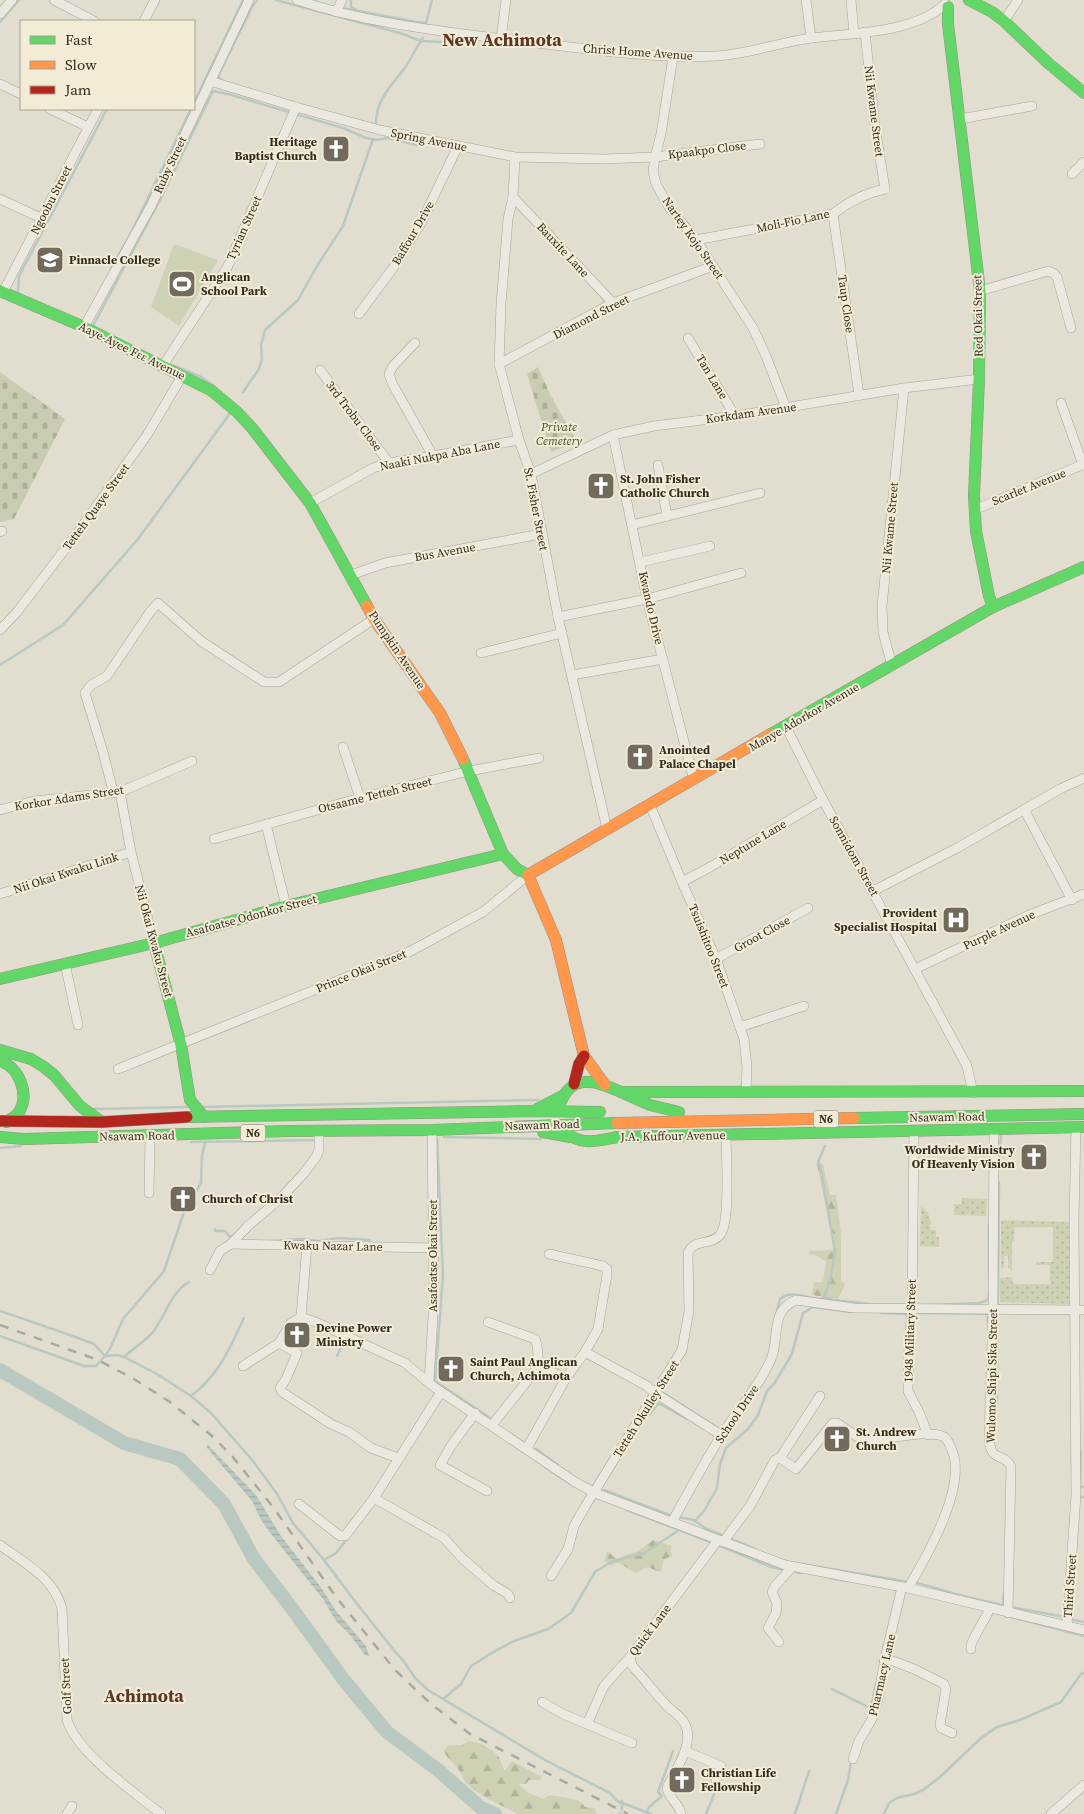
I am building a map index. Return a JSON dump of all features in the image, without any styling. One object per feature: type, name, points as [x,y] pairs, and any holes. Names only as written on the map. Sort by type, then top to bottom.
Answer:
[{"type":"main road","points":[[956,3],[992,12],[1048,63],[1082,87]]},
{"type":"main road","name":"Red Okai Street","points":[[956,3],[948,24],[980,291],[974,510],[976,531],[993,607]]},
{"type":"main road","name":"Aaye-Ayee Fɛɛ Avenue","points":[[1,291],[84,327],[212,391],[238,412],[252,428]]},
{"type":"main road","name":"Pumpkin Avenue","points":[[252,428],[310,504],[374,619],[440,713],[469,771],[503,854],[517,869],[528,876]]},
{"type":"main road","name":"Manye Adorkor Avenue","points":[[528,876],[606,829],[993,607],[1084,567]]},
{"type":"main road","name":"Asafoatse Odonkor Street","points":[[0,980],[154,943],[286,906],[503,854]]},
{"type":"main road","points":[[528,876],[556,940],[584,1056],[605,1085]]},
{"type":"main road","name":"Nii Okai Kwaku Street","points":[[154,943],[182,1045],[189,1090],[194,1105],[204,1117]]},
{"type":"main road","points":[[0,1050],[31,1058],[44,1067],[63,1085],[80,1106],[102,1122]]},
{"type":"main road","points":[[533,1111],[562,1096],[574,1084],[579,1064],[584,1056]]},
{"type":"main road","points":[[0,1061],[11,1066],[16,1071],[21,1086],[22,1107],[15,1117],[3,1122]]},
{"type":"main road","points":[[574,1084],[590,1082],[605,1085],[650,1105],[679,1112]]},
{"type":"main road","points":[[174,1117],[186,1101],[189,1090]]},
{"type":"main road","points":[[621,1092],[1084,1091]]},
{"type":"main road","points":[[562,1096],[558,1112],[558,1124],[561,1130],[570,1137]]},
{"type":"main road","name":"Nsawam Road","points":[[3,1122],[102,1122],[174,1117],[533,1111],[679,1112],[1084,1103]]},
{"type":"main road","name":"Nsawam Road","points":[[0,1137],[24,1139],[289,1131],[432,1130],[558,1124],[1084,1114]]},
{"type":"main road","name":"J.A. Kuffour Avenue","points":[[482,1128],[526,1133],[547,1132],[583,1142],[591,1142],[617,1137],[1080,1127]]},
{"type":"main road","points":[[0,1144],[24,1139]]},
{"type":"street","points":[[0,14],[12,0]]},
{"type":"street","points":[[54,0],[92,20]]},
{"type":"street","points":[[145,20],[156,0]]},
{"type":"street","name":"Ruby Street","points":[[84,327],[151,206],[249,0]]},
{"type":"street","name":"Christ Home Avenue","points":[[297,0],[336,12],[398,26],[673,57],[718,56],[752,52],[811,38],[854,34],[907,24],[928,18],[956,3]]},
{"type":"street","points":[[336,12],[342,0]]},
{"type":"street","points":[[501,39],[506,0]]},
{"type":"street","points":[[806,0],[811,38]]},
{"type":"street","points":[[851,0],[854,34]]},
{"type":"street","points":[[1004,21],[1018,0]]},
{"type":"street","name":"Nii Kwame Street","points":[[865,32],[875,126],[886,189]]},
{"type":"street","name":"Nartey Kojo Street","points":[[673,57],[653,171],[656,184],[669,207],[696,240],[753,328],[786,408]]},
{"type":"street","name":"Spring Avenue","points":[[210,81],[380,130],[515,157],[604,159],[655,157]]},
{"type":"street","points":[[0,84],[20,94]]},
{"type":"street","points":[[960,119],[1032,106]]},
{"type":"street","name":"Tyrian Street","points":[[162,366],[227,268],[296,107]]},
{"type":"street","points":[[52,110],[88,128]]},
{"type":"street","name":"Ngoobu Street","points":[[1,291],[97,110]]},
{"type":"street","name":"Kpaakpo Close","points":[[655,157],[760,144]]},
{"type":"street","name":"Baffour Drive","points":[[359,314],[393,268],[421,224],[458,146]]},
{"type":"street","name":"St. Fisher Street","points":[[515,157],[513,197],[508,218],[501,295],[500,364],[519,440],[531,474],[558,617],[606,829]]},
{"type":"street","points":[[1072,174],[1084,162]]},
{"type":"street","name":"Moli-Fio Lane","points":[[696,240],[833,214],[846,204],[876,191],[886,189]]},
{"type":"street","name":"Bauxite Lane","points":[[513,197],[613,303]]},
{"type":"street","points":[[0,199],[41,218]]},
{"type":"street","name":"Taup Close","points":[[833,214],[859,395]]},
{"type":"street","name":"Diamond Street","points":[[500,364],[613,303],[713,266]]},
{"type":"street","points":[[980,291],[1048,271],[1053,273],[1057,277],[1071,328]]},
{"type":"street","name":"Tan Lane","points":[[688,338],[735,416]]},
{"type":"street","points":[[416,343],[393,366],[389,374],[392,383],[433,456]]},
{"type":"street","name":"3rd Trobu Close","points":[[320,370],[390,463]]},
{"type":"street","name":"Tetteh Quaye Street","points":[[0,630],[17,612],[78,532],[147,435],[182,376]]},
{"type":"street","name":"Korkdam Avenue","points":[[531,474],[613,434],[654,426],[735,416],[904,388],[979,379]]},
{"type":"street","name":"Nii Kwame Street","points":[[892,666],[883,632],[882,606],[904,388]]},
{"type":"street","points":[[1061,402],[1083,465]]},
{"type":"street","name":"Kwando Drive","points":[[613,434],[647,598],[694,780]]},
{"type":"street","name":"Naaki Nukpa Aba Lane","points":[[310,504],[373,468],[390,463],[519,440]]},
{"type":"street","points":[[658,465],[667,516]]},
{"type":"street","name":"Scarlet Avenue","points":[[974,510],[1083,465]]},
{"type":"street","points":[[632,525],[760,493]]},
{"type":"street","name":"Bus Avenue","points":[[351,575],[385,563],[541,534]]},
{"type":"street","points":[[641,562],[710,546]]},
{"type":"street","points":[[558,617],[647,598],[741,573]]},
{"type":"street","name":"Nii Okai Kwaku Street","points":[[154,943],[116,791],[84,693],[91,685],[107,676],[158,603],[201,641],[264,682],[279,682],[374,619]]},
{"type":"street","points":[[481,653],[562,633]]},
{"type":"street","points":[[572,675],[663,659]]},
{"type":"street","name":"Sonnidom Street","points":[[786,727],[823,800],[967,1066],[973,1092]]},
{"type":"street","points":[[343,747],[360,798]]},
{"type":"street","name":"Otsaame Tetteh Street","points":[[214,839],[360,798],[469,771],[539,758]]},
{"type":"street","name":"Korkor Adams Street","points":[[0,810],[34,801],[116,791],[192,762]]},
{"type":"street","points":[[873,891],[1084,778]]},
{"type":"street","name":"Neptune Lane","points":[[682,882],[718,863],[823,800]]},
{"type":"street","name":"Tsuishitoo Street","points":[[650,805],[716,959],[744,1038],[747,1066],[746,1091]]},
{"type":"street","points":[[1025,811],[1072,900]]},
{"type":"street","points":[[266,824],[286,906]]},
{"type":"street","name":"Nii Okai Kwaku Link","points":[[0,894],[131,852]]},
{"type":"street","name":"Prince Okai Street","points":[[118,1069],[182,1045],[409,952],[483,912],[528,876]]},
{"type":"street","name":"Purple Avenue","points":[[915,968],[1029,915],[1084,894]]},
{"type":"street","name":"Groot Close","points":[[716,959],[808,908]]},
{"type":"street","points":[[65,963],[78,1025]]},
{"type":"street","points":[[740,1027],[804,1006]]},
{"type":"street","name":"Third Street","points":[[1067,1625],[1080,1494],[1079,1310],[1074,1221],[1080,1127]]},
{"type":"street","name":"Wulomo Shipi Sika Street","points":[[994,1129],[989,1438],[992,1452],[1006,1459],[1011,1467],[1008,1612]]},
{"type":"street","name":"Asafoatse Okai Street","points":[[429,1382],[434,1300],[432,1130]]},
{"type":"street","name":"1948 Military Street","points":[[914,1131],[912,1309],[908,1391],[928,1434]]},
{"type":"street","points":[[210,1270],[219,1252],[231,1244],[248,1226],[282,1197],[304,1173],[319,1150],[319,1132]]},
{"type":"street","name":"Tetteh Okulley Street","points":[[550,1576],[568,1549],[574,1526],[682,1350],[689,1311],[688,1253],[694,1244],[715,1240],[724,1228],[726,1210],[726,1135]]},
{"type":"street","points":[[149,1193],[150,1136]]},
{"type":"street","name":"Kwaku Nazar Lane","points":[[231,1244],[434,1248]]},
{"type":"street","points":[[301,1317],[307,1245]]},
{"type":"street","points":[[527,1448],[566,1378],[585,1352],[600,1324],[607,1275],[606,1269],[596,1265],[549,1254]]},
{"type":"street","name":"School Drive","points":[[672,1522],[722,1435],[757,1385],[773,1357],[778,1321],[788,1303],[803,1300],[854,1308],[912,1309]]},
{"type":"street","points":[[912,1309],[1079,1310]]},
{"type":"street","points":[[243,1366],[279,1343],[291,1324],[301,1317]]},
{"type":"street","points":[[301,1317],[405,1363],[441,1392],[492,1424],[575,1482],[594,1492],[792,1567],[905,1587],[1084,1630]]},
{"type":"street","points":[[488,1322],[534,1339],[537,1344],[539,1366],[492,1424]]},
{"type":"street","points":[[279,1343],[297,1352],[286,1379],[280,1388],[282,1392],[331,1424],[349,1432],[371,1448],[398,1458]]},
{"type":"street","points":[[585,1352],[647,1386],[722,1435]]},
{"type":"street","points":[[539,1366],[566,1378]]},
{"type":"street","points":[[299,1504],[343,1537],[374,1498],[441,1392]]},
{"type":"street","name":"Quick Lane","points":[[587,1724],[604,1686],[630,1657],[750,1506],[775,1460],[780,1458],[820,1396]]},
{"type":"street","points":[[475,1413],[440,1465],[487,1491]]},
{"type":"street","points":[[780,1458],[796,1470],[833,1423],[837,1423],[862,1440],[928,1434],[941,1436],[948,1441],[955,1458],[954,1484],[935,1540],[905,1587]]},
{"type":"street","points":[[374,1498],[444,1538],[462,1558],[493,1585],[508,1594],[510,1598]]},
{"type":"street","name":"Golf Street","points":[[0,1545],[46,1579],[60,1601],[62,1609],[67,1720],[74,1737],[90,1754],[160,1814]]},
{"type":"street","points":[[779,1642],[768,1628],[776,1613],[777,1603],[772,1592],[774,1586],[792,1567]]},
{"type":"street","name":"Pharmacy Lane","points":[[853,1759],[859,1741],[872,1719],[878,1699],[885,1658],[905,1587]]},
{"type":"street","points":[[971,1649],[971,1641],[984,1622],[990,1608]]},
{"type":"street","points":[[630,1657],[635,1670],[686,1725],[688,1736],[686,1751],[666,1788],[681,1814]]},
{"type":"street","points":[[885,1658],[914,1669],[944,1684],[946,1689],[940,1725],[941,1728],[952,1733]]},
{"type":"street","points":[[542,1702],[563,1714],[632,1743]]},
{"type":"street","points":[[686,1751],[721,1766],[716,1780]]},
{"type":"street","points":[[1051,1814],[1084,1785]]},
{"type":"green space","name":"Anglican School Park","points":[[174,244],[218,260],[179,326],[151,307]]},
{"type":"green space","name":"Private Cemetery","points":[[538,367],[550,394],[577,442],[551,452],[527,374]]},
{"type":"green space","points":[[0,372],[65,419],[14,519],[0,522]]},
{"type":"green space","points":[[821,1163],[830,1195],[836,1195],[841,1234],[841,1281],[845,1285],[838,1299],[812,1295],[814,1282],[823,1282],[826,1261],[809,1254],[809,1251],[833,1250],[832,1236],[817,1164]]},
{"type":"green space","points":[[962,1198],[987,1199],[986,1216],[954,1215],[954,1204],[962,1204]]},
{"type":"green space","points":[[921,1206],[928,1213],[931,1230],[936,1230],[936,1237],[939,1237],[939,1247],[920,1246]]},
{"type":"green space","points":[[1001,1220],[1070,1222],[1069,1304],[1000,1302],[1000,1278],[1012,1277],[1013,1284],[1050,1284],[1050,1265],[1036,1265],[1036,1262],[1053,1262],[1053,1227],[1014,1227],[1012,1271],[1008,1267],[1008,1256],[1004,1256],[1004,1268],[1001,1269]]},
{"type":"green space","points":[[653,1540],[672,1546],[670,1552],[673,1555],[663,1561],[661,1572],[647,1568],[636,1572],[621,1564],[616,1563],[612,1566],[604,1561],[607,1552],[616,1559],[638,1551]]},
{"type":"green space","points":[[469,1741],[481,1744],[492,1750],[499,1758],[505,1771],[512,1761],[542,1777],[540,1780],[529,1780],[526,1784],[518,1784],[529,1793],[543,1799],[550,1795],[574,1799],[585,1807],[594,1808],[597,1814],[517,1814],[484,1796],[466,1783],[444,1751],[448,1745],[461,1746]]},
{"type":"shaded area","points":[[207,1444],[256,1495],[281,1536],[320,1586],[336,1611],[366,1646],[369,1656],[365,1655],[350,1635],[336,1621],[323,1599],[261,1520],[252,1501],[207,1448]]},
{"type":"waterway","points":[[0,22],[19,0]]},
{"type":"waterway","points":[[195,101],[243,0]]},
{"type":"waterway","points":[[222,80],[219,78],[219,74],[257,0]]},
{"type":"waterway","points":[[276,0],[400,33],[421,41],[463,43]]},
{"type":"waterway","points":[[351,0],[351,7],[355,9]]},
{"type":"waterway","points":[[426,23],[432,0]]},
{"type":"waterway","points":[[342,8],[426,23]]},
{"type":"waterway","points":[[376,123],[381,100],[407,65],[423,38]]},
{"type":"waterway","points":[[93,326],[162,196],[213,91],[343,128],[366,138],[377,140],[387,138],[417,145]]},
{"type":"waterway","points":[[20,294],[18,293],[19,276],[106,110]]},
{"type":"waterway","points":[[111,269],[132,231],[191,110]]},
{"type":"waterway","points":[[369,123],[387,128]]},
{"type":"waterway","points":[[243,392],[259,369],[262,359],[261,345],[265,330],[298,300],[343,226],[373,139]]},
{"type":"waterway","points":[[175,366],[201,377],[214,386]]},
{"type":"waterway","points":[[0,665],[63,625],[138,539],[231,412]]},
{"type":"waterway","points":[[201,1107],[538,1100]]},
{"type":"waterway","points":[[94,1109],[188,1107]]},
{"type":"waterway","points":[[999,1164],[1001,1133]]},
{"type":"waterway","points":[[444,1137],[541,1139]]},
{"type":"waterway","points":[[437,1138],[443,1275],[435,1381],[493,1420]]},
{"type":"waterway","points":[[191,1142],[316,1140]]},
{"type":"waterway","points":[[0,1311],[94,1344],[105,1356],[123,1319],[164,1271],[184,1212],[201,1183],[202,1156],[205,1143]]},
{"type":"waterway","points":[[0,1148],[21,1146]]},
{"type":"waterway","points":[[823,1299],[830,1281],[835,1251],[818,1162],[825,1146]]},
{"type":"waterway","points":[[997,1403],[999,1182]]},
{"type":"waterway","points":[[989,1224],[989,1279]]},
{"type":"waterway","points":[[215,1229],[215,1231],[225,1231],[229,1236],[234,1237]]},
{"type":"waterway","points":[[272,1241],[301,1239],[318,1241],[339,1238],[370,1240]]},
{"type":"waterway","points":[[124,1357],[151,1335],[177,1292],[189,1282]]},
{"type":"waterway","points":[[930,1305],[979,1303],[988,1300],[989,1292]]},
{"type":"waterway","points":[[776,1315],[780,1299],[791,1294],[816,1299],[827,1298],[870,1304]]},
{"type":"waterway","points":[[695,1521],[704,1511],[717,1488],[720,1464],[726,1448],[748,1429],[758,1415],[767,1391],[774,1384],[792,1354],[803,1313],[814,1306]]},
{"type":"waterway","points":[[813,1307],[850,1312]]},
{"type":"waterway","points":[[881,1313],[908,1314]]},
{"type":"waterway","points":[[917,1313],[988,1314],[988,1322]]},
{"type":"waterway","points":[[191,1396],[217,1370],[244,1318]]},
{"type":"waterway","points":[[0,1336],[84,1366],[96,1366],[105,1356],[117,1355],[124,1357],[157,1374],[191,1396],[211,1413],[253,1461],[277,1494],[293,1523],[415,1678],[428,1690],[545,1760],[610,1793],[617,1801],[651,1814]]},
{"type":"waterway","points":[[337,1356],[346,1338]]},
{"type":"waterway","points":[[0,1370],[124,1443],[180,1459],[224,1504],[254,1559],[343,1679],[387,1732],[438,1770],[481,1808],[495,1814]]},
{"type":"waterway","points":[[660,1391],[721,1430]]},
{"type":"waterway","points":[[648,1416],[660,1404],[687,1419]]},
{"type":"waterway","points":[[536,1449],[558,1465]]},
{"type":"waterway","points":[[1081,1451],[1080,1485],[1084,1487]]},
{"type":"waterway","points":[[545,1467],[566,1481]]},
{"type":"waterway","points":[[604,1490],[672,1516]]},
{"type":"waterway","points":[[627,1510],[713,1543]]},
{"type":"waterway","points":[[678,1517],[694,1520],[705,1528],[755,1549]]},
{"type":"waterway","points":[[443,1699],[461,1684],[471,1666],[514,1641],[548,1629],[571,1613],[595,1572],[611,1562],[644,1553],[679,1530]]},
{"type":"waterway","points":[[324,1560],[336,1553],[347,1539]]},
{"type":"waterway","points":[[718,1545],[771,1567],[785,1570]]},
{"type":"waterway","points":[[796,1563],[909,1582]]},
{"type":"waterway","points":[[790,1571],[802,1573]]},
{"type":"waterway","points":[[830,1578],[847,1581]]},
{"type":"waterway","points":[[914,1582],[1006,1606]]},
{"type":"waterway","points":[[1003,1605],[1004,1593]]},
{"type":"waterway","points":[[1072,1619],[1073,1603]]},
{"type":"waterway","points":[[1011,1607],[1065,1617]]},
{"type":"waterway","points":[[996,1613],[1084,1636]]},
{"type":"waterway","points":[[1070,1619],[1084,1622]]},
{"type":"waterway","points":[[880,1662],[884,1645]]},
{"type":"waterway","points":[[884,1814],[889,1803],[897,1798],[923,1790],[940,1777],[981,1738],[997,1727],[1020,1720],[1061,1702],[1081,1674],[1084,1673]]},
{"type":"waterway","points":[[872,1703],[876,1684]]},
{"type":"waterway","points":[[832,1689],[872,1709]]},
{"type":"waterway","points":[[647,1812],[649,1807],[662,1796],[658,1792],[673,1751]]},
{"type":"waterway","points":[[836,1814],[848,1780],[851,1762]]},
{"type":"waterway","points":[[795,1814],[809,1771]]},
{"type":"waterway","points":[[706,1814],[719,1782]]},
{"type":"waterway","points":[[622,1801],[622,1810]]},
{"type":"railway","points":[[0,1325],[98,1360],[134,1379],[170,1402],[212,1436],[232,1456],[273,1507],[336,1597],[395,1670],[431,1704],[470,1734],[628,1814]]},
{"type":"traffic: fast","points":[[969,0],[992,12],[1004,21],[1048,63],[1084,93]]},
{"type":"traffic: fast","points":[[948,7],[948,24],[980,291],[979,379],[974,496],[976,531],[989,596],[993,607]]},
{"type":"traffic: fast","points":[[0,291],[84,327],[212,391],[237,412],[252,428],[310,503],[367,606]]},
{"type":"traffic: fast","points":[[771,734],[993,607],[1084,567]]},
{"type":"traffic: fast","points":[[463,759],[503,854],[517,869],[528,875]]},
{"type":"traffic: fast","points":[[0,979],[154,943],[286,906],[503,854]]},
{"type":"traffic: fast","points":[[154,943],[181,1045],[190,1100],[204,1117]]},
{"type":"traffic: fast","points":[[0,1050],[31,1059],[44,1067],[54,1075],[80,1106],[102,1122]]},
{"type":"traffic: fast","points":[[0,1061],[13,1069],[21,1082],[23,1090],[22,1105],[19,1112],[15,1117],[6,1122]]},
{"type":"traffic: fast","points":[[560,1104],[571,1087],[578,1083],[586,1082],[603,1085],[621,1092],[1084,1091]]},
{"type":"traffic: fast","points":[[621,1092],[650,1105],[679,1112]]},
{"type":"traffic: fast","points":[[537,1109],[562,1096]]},
{"type":"traffic: fast","points":[[187,1117],[533,1111],[600,1112]]},
{"type":"traffic: fast","points":[[854,1118],[1084,1114]]},
{"type":"traffic: fast","points":[[0,1137],[24,1139],[289,1131],[432,1130],[617,1123]]},
{"type":"traffic: fast","points":[[564,1132],[577,1139],[589,1141],[617,1137],[1084,1127]]},
{"type":"traffic: fast","points":[[543,1132],[570,1137]]},
{"type":"traffic: slow","points":[[367,606],[374,619],[440,713],[463,759]]},
{"type":"traffic: slow","points":[[528,875],[771,734]]},
{"type":"traffic: slow","points":[[528,875],[556,940],[584,1056],[605,1085]]},
{"type":"traffic: slow","points":[[617,1123],[854,1118]]},
{"type":"traffic: jam","points":[[574,1084],[579,1064],[584,1056]]},
{"type":"traffic: jam","points":[[0,1121],[102,1122],[187,1117]]},
{"type":"place","name":"Heritage Baptist Church","points":[[336,149]]},
{"type":"place","name":"Pinnacle College","points":[[50,260]]},
{"type":"place","name":"Anglican School Park","points":[[182,284]]},
{"type":"place","name":"St. John Fisher Catholic Church","points":[[601,486]]},
{"type":"place","name":"Anointed Palace Chapel","points":[[640,757]]},
{"type":"place","name":"Provident Specialist Hospital","points":[[956,920]]},
{"type":"place","name":"Worldwide Ministry Of Heavenly Vision","points":[[1034,1157]]},
{"type":"place","name":"Church of Christ","points":[[183,1199]]},
{"type":"place","name":"Devine Power Ministry","points":[[297,1335]]},
{"type":"place","name":"Saint Paul Anglican Church, Achimota","points":[[451,1369]]},
{"type":"place","name":"St. Andrew Church","points":[[837,1439]]},
{"type":"place","name":"Christian Life Fellowship","points":[[682,1780]]},
{"type":"district","name":"New Achimota","points":[[502,40]]},
{"type":"district","name":"Achimota","points":[[144,1696]]}]
